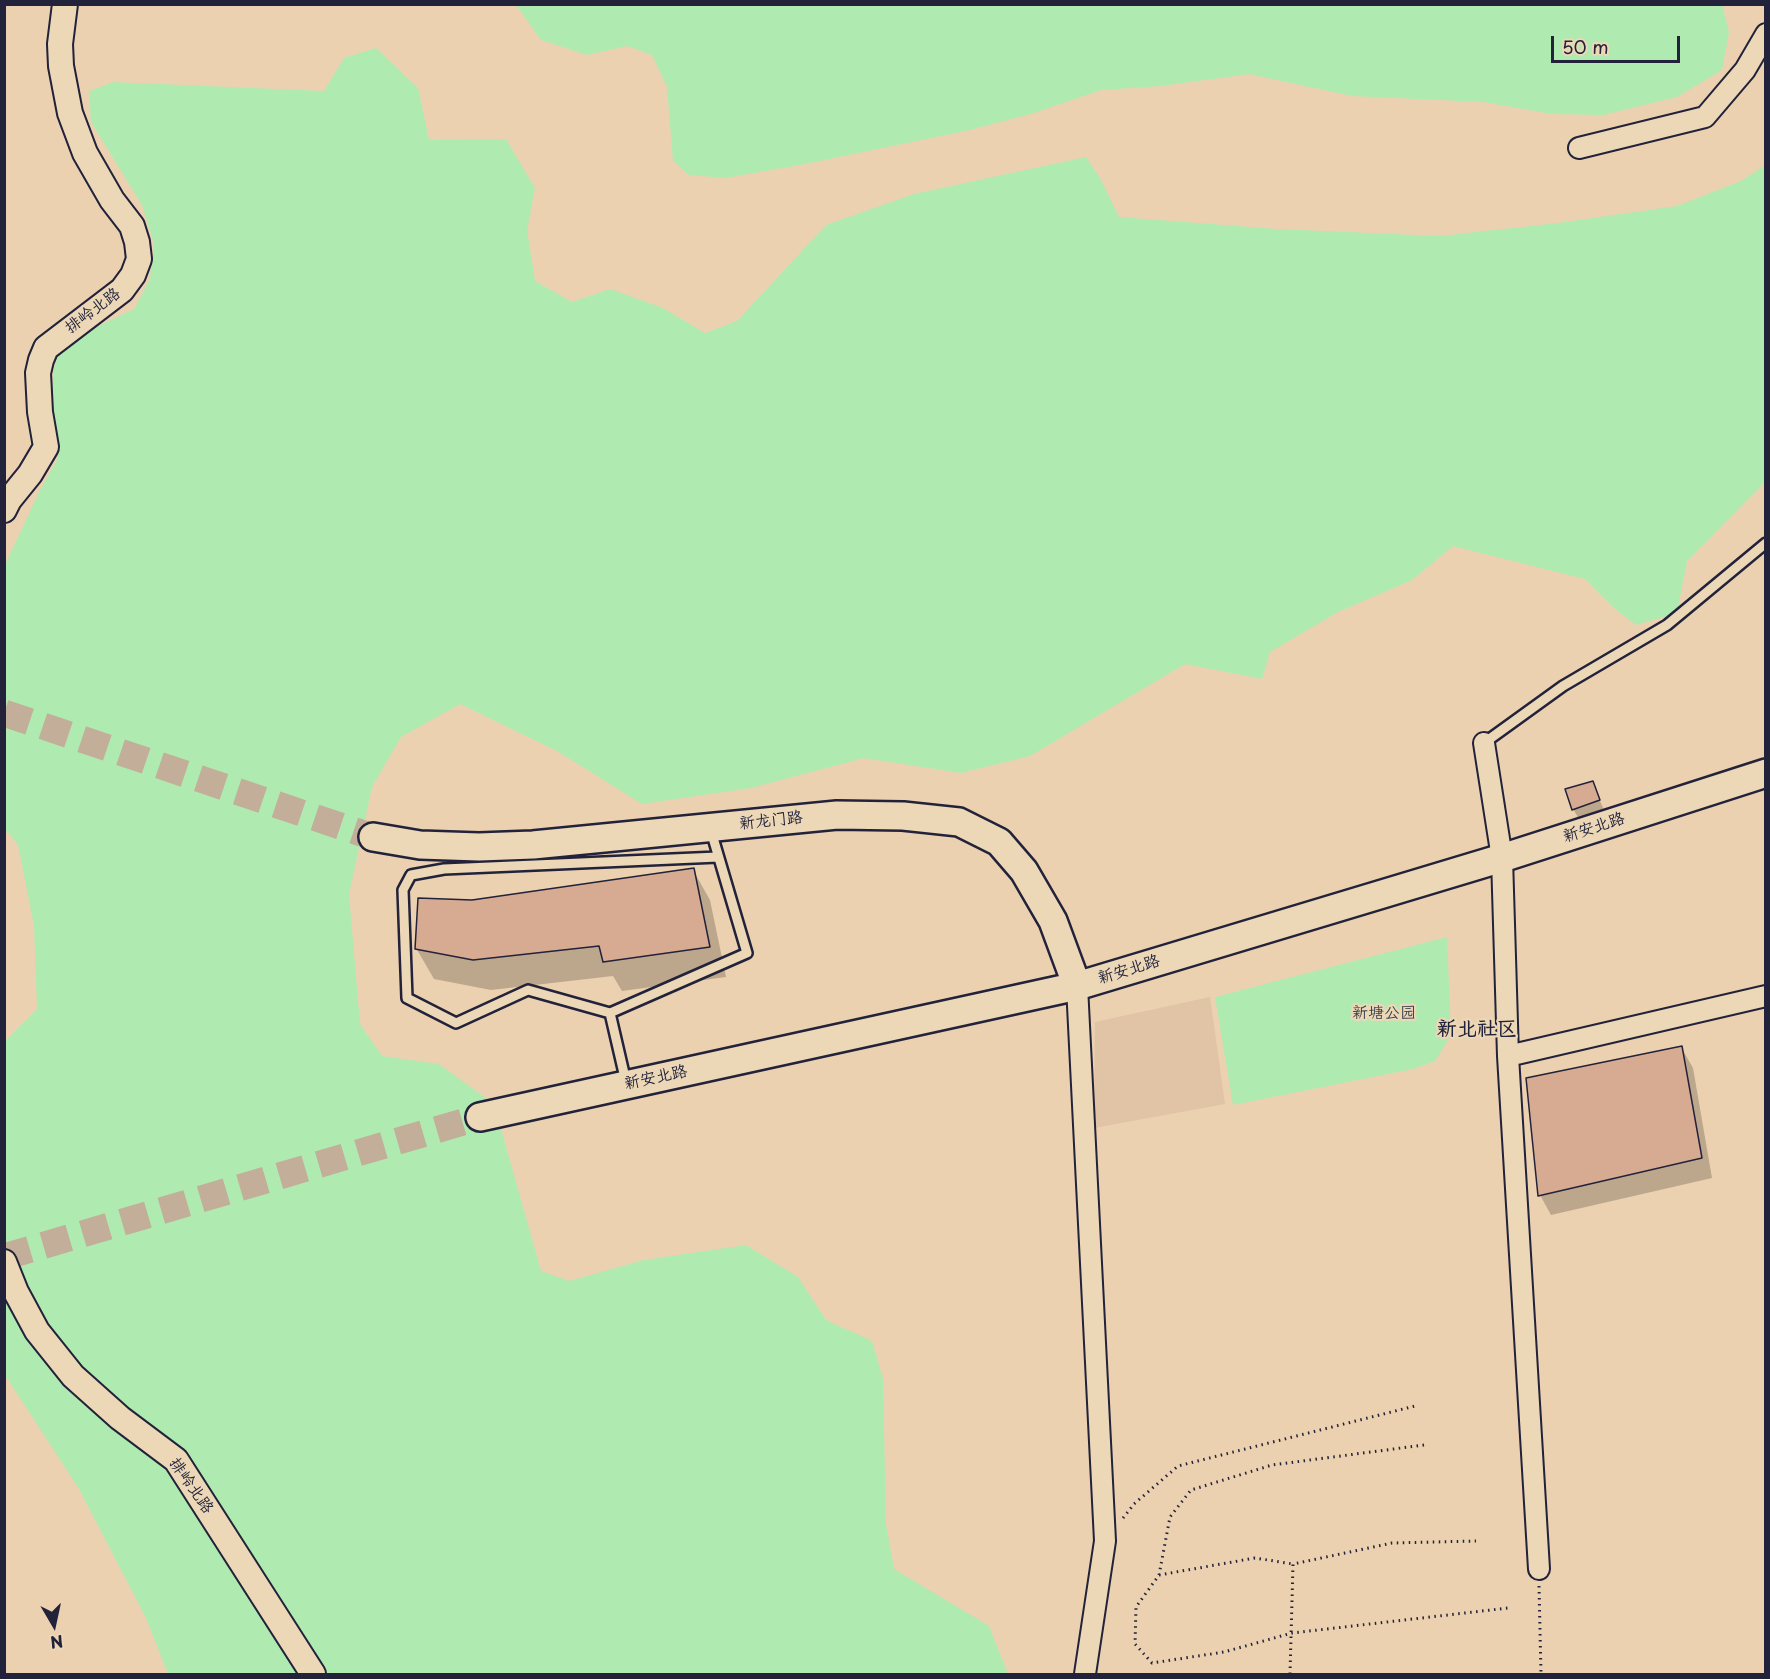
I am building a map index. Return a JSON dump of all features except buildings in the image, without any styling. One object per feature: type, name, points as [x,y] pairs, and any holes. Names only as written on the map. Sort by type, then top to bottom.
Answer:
[{"type":"main road","name":"新安北路","points":[[480,1117],[1077,986],[1502,858],[1766,773]]},
{"type":"main road","name":"新龙门路","points":[[373,837],[420,845],[501,846],[532,845],[837,815],[903,816],[959,822],[999,842],[1024,871],[1053,921],[1077,986]]},
{"type":"street","name":"排岭北路","points":[[4,510],[46,447],[40,412],[38,373],[40,360],[46,348],[122,290],[133,275],[139,259],[132,226],[112,200],[85,153],[70,113],[61,66],[60,44],[65,4]]},
{"type":"street","points":[[1579,148],[1705,117],[1744,70],[1766,34]]},
{"type":"street","points":[[1484,744],[1502,858],[1508,1056],[1539,1569]]},
{"type":"street","points":[[1077,986],[1105,1541],[1085,1674]]},
{"type":"street","points":[[1508,1056],[1766,996]]},
{"type":"street","name":"排岭北路","points":[[4,1262],[16,1292],[37,1331],[73,1376],[120,1418],[176,1460],[313,1674]]},
{"type":"lane","points":[[1484,744],[1563,686],[1667,625],[1766,543]]},
{"type":"lane","points":[[710,827],[747,953],[610,1013],[528,990],[456,1023],[407,998],[403,890],[411,875],[444,869],[718,857]]},
{"type":"lane","points":[[610,1013],[627,1085]]},
{"type":"path","points":[[1105,1541],[1134,1504],[1178,1466],[1415,1406]]},
{"type":"path","points":[[1424,1445],[1272,1465],[1191,1490],[1170,1517],[1159,1575],[1136,1606],[1135,1644],[1152,1663],[1224,1652],[1292,1633],[1508,1608]]},
{"type":"path","points":[[1159,1575],[1255,1558],[1293,1564],[1392,1543],[1476,1540]]},
{"type":"path","points":[[1290,1674],[1293,1564]]},
{"type":"path","points":[[1539,1569],[1541,1674]]},
{"type":"shaded area","points":[[1210,997],[1225,1104],[1094,1128],[1095,1022]]},
{"type":"green space","points":[[1722,4],[1729,32],[1722,70],[1677,97],[1603,115],[1552,114],[1484,102],[1352,96],[1249,74],[1161,86],[1101,90],[1034,113],[970,130],[725,178],[689,175],[673,161],[667,87],[652,55],[627,46],[587,55],[541,40],[516,5]]},
{"type":"green space","points":[[376,48],[418,88],[429,140],[506,139],[535,188],[527,230],[535,281],[572,302],[610,289],[663,308],[705,333],[737,321],[826,225],[914,194],[1086,157],[1100,178],[1119,217],[1277,229],[1440,236],[1558,223],[1677,206],[1741,181],[1765,165],[1765,482],[1687,561],[1677,613],[1636,625],[1614,608],[1585,579],[1453,546],[1412,580],[1338,612],[1270,652],[1262,679],[1185,664],[1030,756],[961,773],[864,758],[751,788],[642,804],[557,751],[460,704],[401,737],[372,787],[349,894],[360,1024],[382,1056],[439,1064],[494,1104],[541,1271],[569,1281],[644,1260],[746,1245],[798,1277],[826,1320],[872,1341],[883,1379],[886,1524],[894,1569],[989,1626],[1008,1674],[168,1674],[146,1618],[79,1489],[5,1375],[5,1041],[37,1009],[34,926],[18,845],[5,829],[5,565],[39,492],[58,458],[52,386],[56,355],[90,330],[134,309],[150,279],[154,244],[142,205],[91,122],[89,91],[113,82],[324,91],[344,58]]},
{"type":"green space","name":"新塘公园","points":[[1447,937],[1451,1035],[1435,1061],[1413,1069],[1233,1105],[1215,997]]},
{"type":"tunnel","points":[[4,713],[373,837]]},
{"type":"tunnel","points":[[4,1257],[480,1117]]},
{"type":"district","name":"新北社区","points":[[1477,1029]]}]
